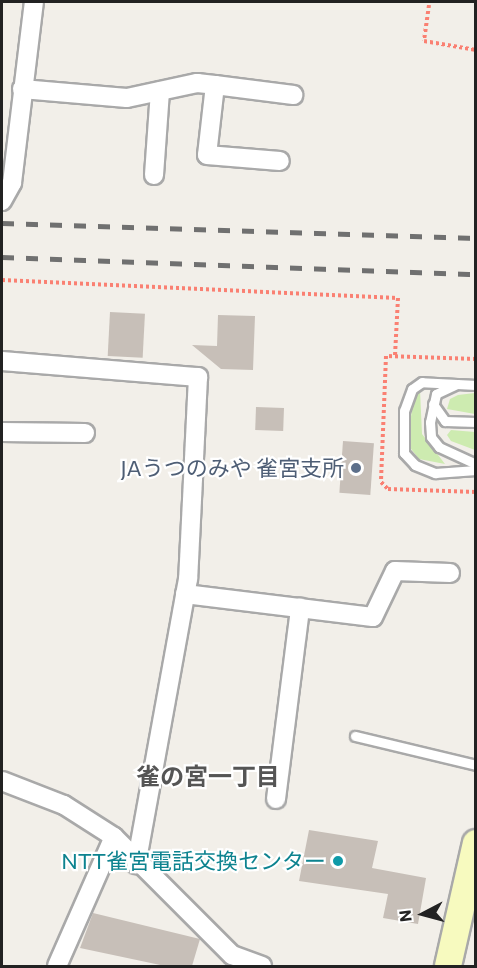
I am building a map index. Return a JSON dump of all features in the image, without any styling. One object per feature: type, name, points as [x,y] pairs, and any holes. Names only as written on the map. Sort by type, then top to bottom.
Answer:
[{"type":"main road","points":[[448,966],[476,843]]},
{"type":"street","points":[[2,201],[12,183],[11,111],[22,89],[34,2]]},
{"type":"street","points":[[22,89],[127,98],[197,82],[293,95]]},
{"type":"street","points":[[215,85],[207,155],[280,161]]},
{"type":"street","points":[[154,175],[160,91]]},
{"type":"street","points":[[2,361],[198,377],[185,594],[136,864]]},
{"type":"street","points":[[2,432],[85,433]]},
{"type":"street","points":[[185,594],[373,617],[395,572],[450,573]]},
{"type":"street","points":[[276,799],[300,608]]},
{"type":"street","points":[[2,781],[64,805],[114,837],[136,864],[232,955],[262,966]]},
{"type":"street","points":[[57,966],[114,837]]},
{"type":"street","points":[[218,966],[224,948]]},
{"type":"lane","points":[[476,385],[422,382],[412,389],[404,411],[404,453],[415,465],[435,473],[476,470]]},
{"type":"lane","points":[[457,384],[436,394],[433,404],[431,437],[452,454],[476,464]]},
{"type":"lane","points":[[433,404],[445,421],[476,422]]},
{"type":"lane","points":[[355,736],[476,765]]},
{"type":"path","points":[[429,5],[424,41],[476,50]]},
{"type":"path","points":[[2,280],[398,298],[395,356]]},
{"type":"path","points":[[388,489],[476,492]]},
{"type":"green space","points":[[420,390],[422,434],[445,464],[419,459],[408,445],[413,398]]},
{"type":"green space","points":[[475,393],[475,414],[447,409],[450,399],[458,395]]},
{"type":"green space","points":[[451,430],[475,432],[475,450],[451,441],[447,435]]},
{"type":"building","points":[[110,312],[145,314],[143,358],[108,356]]},
{"type":"building","points":[[218,315],[255,316],[253,370],[221,369],[192,345],[217,346]]},
{"type":"building","points":[[256,407],[284,408],[283,431],[255,430]]},
{"type":"building","name":"JAうつのみや 雀宮支所","points":[[343,441],[374,443],[370,495],[339,493]]},
{"type":"building","name":"NTT雀宮電話交換センター","points":[[309,830],[378,841],[372,868],[426,878],[418,924],[383,918],[388,894],[299,881]]},
{"type":"building","points":[[93,913],[200,939],[192,966],[165,966],[80,948]]},
{"type":"railway","points":[[2,223],[476,238]]},
{"type":"railway","points":[[2,257],[476,274]]},
{"type":"place","name":"JAうつのみや 雀宮支所","points":[[356,468]]},
{"type":"place","name":"NTT雀宮電話交換センター","points":[[338,861]]},
{"type":"district","name":"雀の宮一丁目","points":[[208,776]]}]
